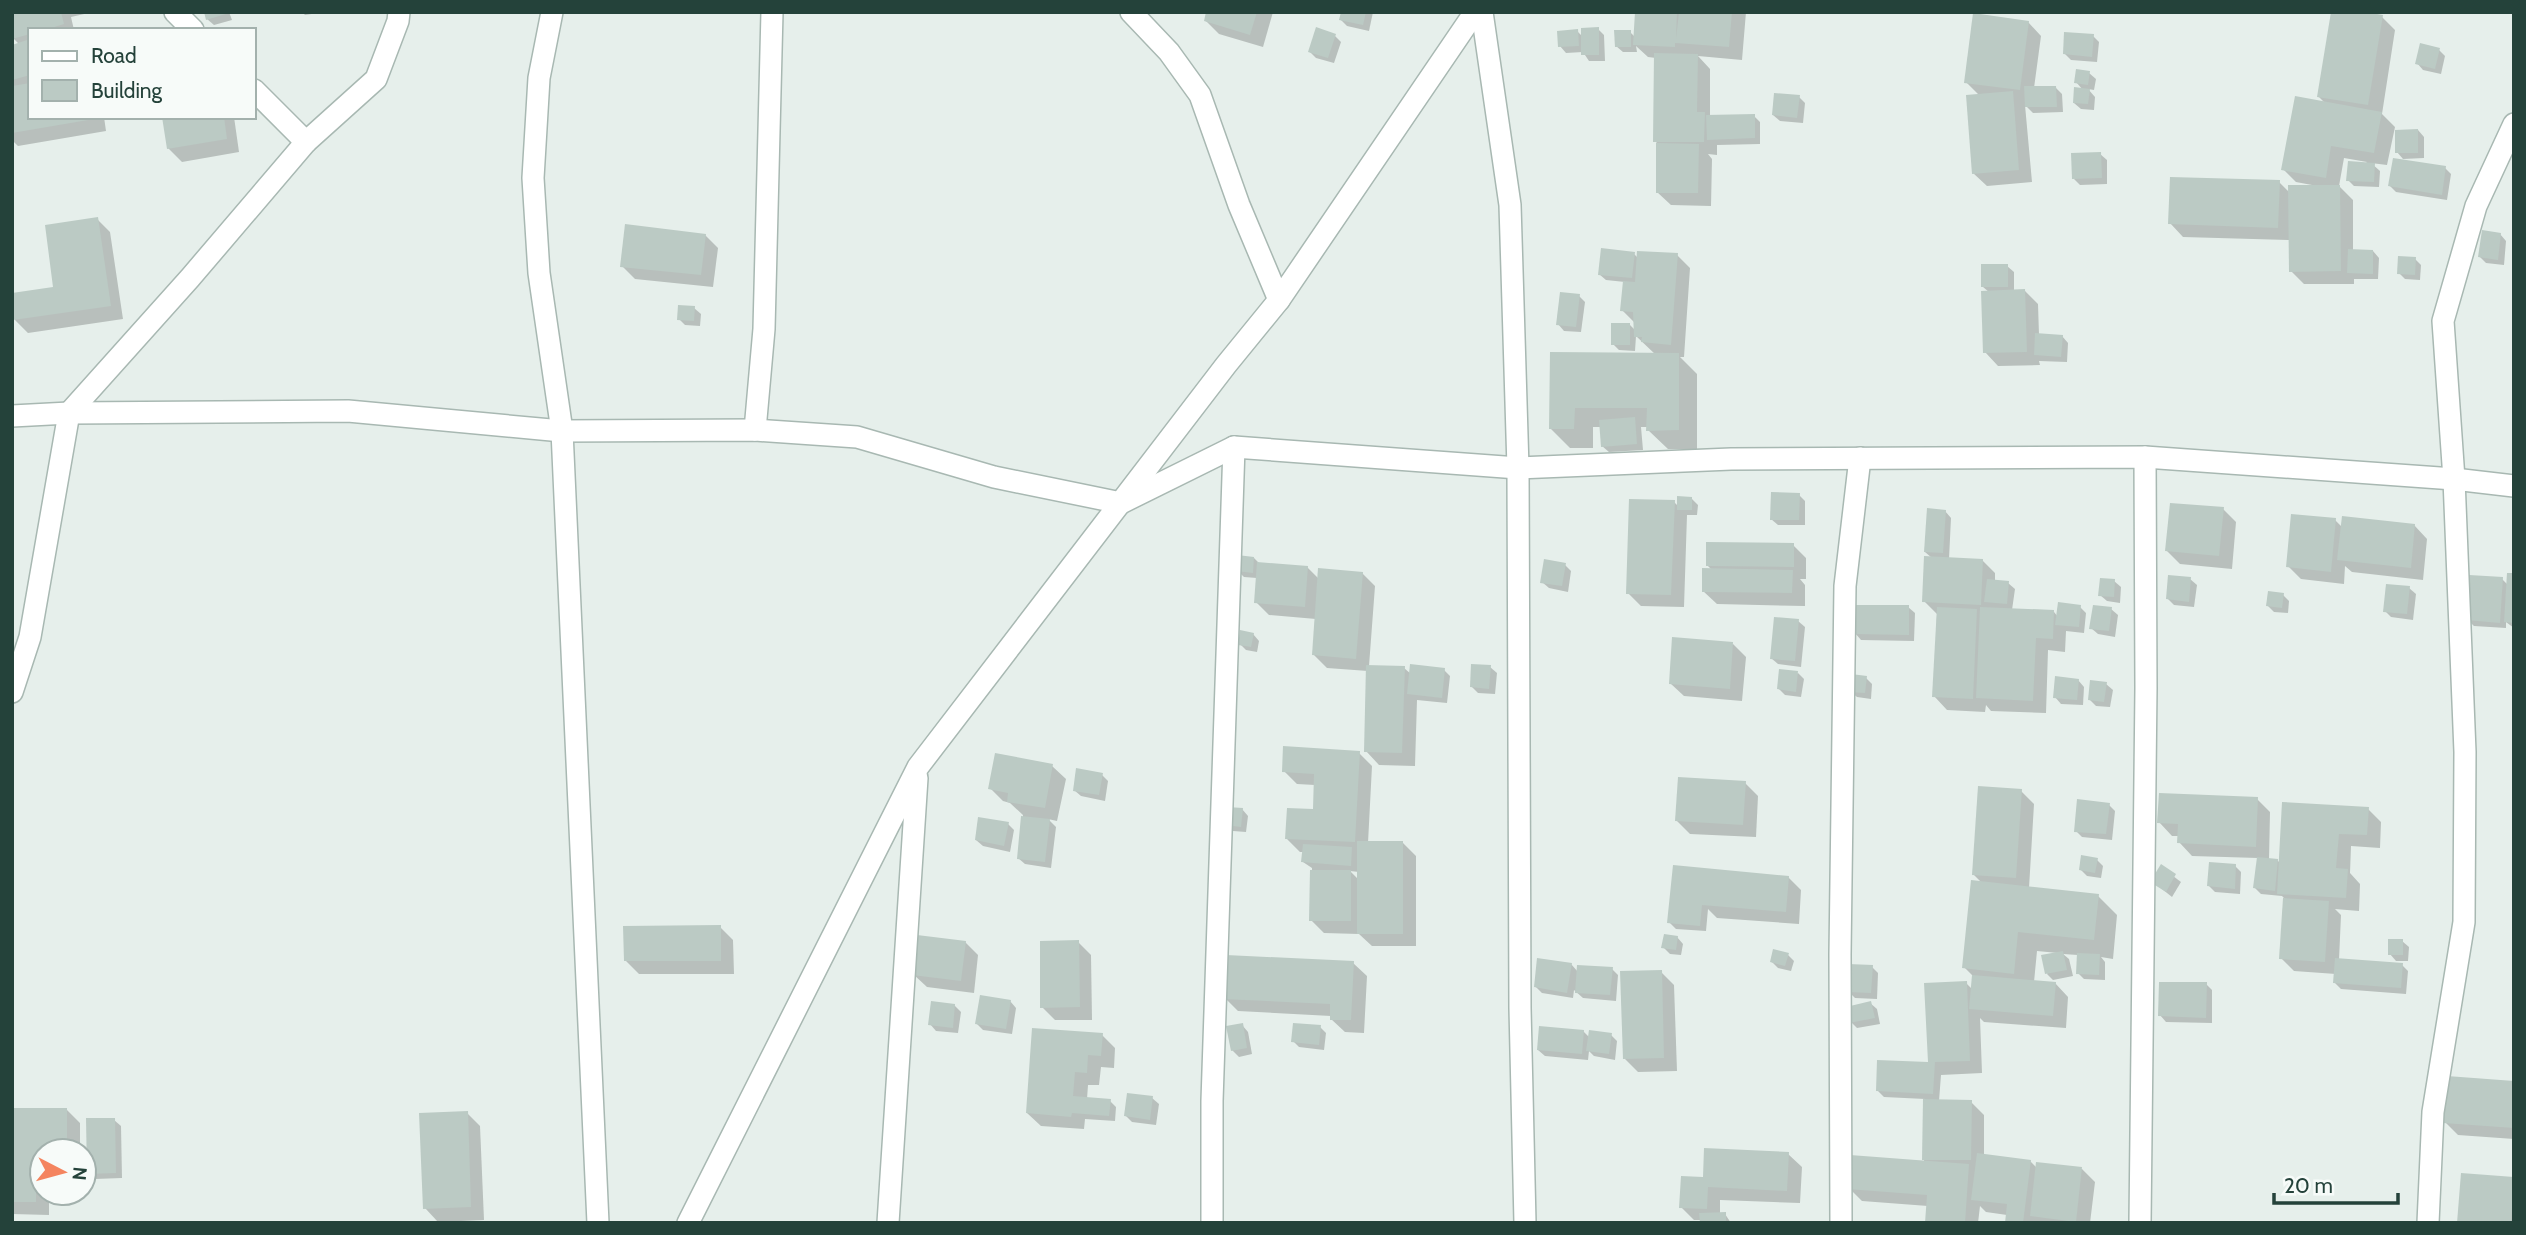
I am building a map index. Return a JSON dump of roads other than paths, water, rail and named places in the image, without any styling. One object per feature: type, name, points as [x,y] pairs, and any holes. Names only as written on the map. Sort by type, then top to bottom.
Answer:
[{"type":"street","points":[[174,12],[190,28]]},
{"type":"street","points":[[12,692],[30,637],[69,413],[190,278],[306,142],[376,79],[399,12]]},
{"type":"street","points":[[552,12],[539,78],[533,178],[539,273],[562,431],[598,1223]]},
{"type":"street","points":[[755,429],[764,329],[772,12]]},
{"type":"street","points":[[1131,12],[1169,52],[1200,95],[1239,205],[1279,300]]},
{"type":"street","points":[[688,1223],[918,767],[1226,365],[1279,300],[1475,12]]},
{"type":"street","points":[[1482,12],[1510,205],[1518,468],[1520,1008],[1525,1223]]},
{"type":"street","points":[[256,92],[306,142]]},
{"type":"street","points":[[2428,1223],[2433,1112],[2464,922],[2465,752],[2454,480],[2443,321],[2476,206],[2514,124]]},
{"type":"street","points":[[12,416],[69,413],[348,411],[562,431],[755,429],[857,437],[994,477],[1121,503],[1234,447],[1518,468],[1731,460],[2145,457],[2514,486]]},
{"type":"street","points":[[1212,1223],[1214,1045],[1234,447]]},
{"type":"street","points":[[2140,1223],[2147,688],[2145,457]]},
{"type":"street","points":[[1842,1223],[1840,954],[1844,586],[1860,458]]},
{"type":"street","points":[[888,1223],[918,767]]}]
